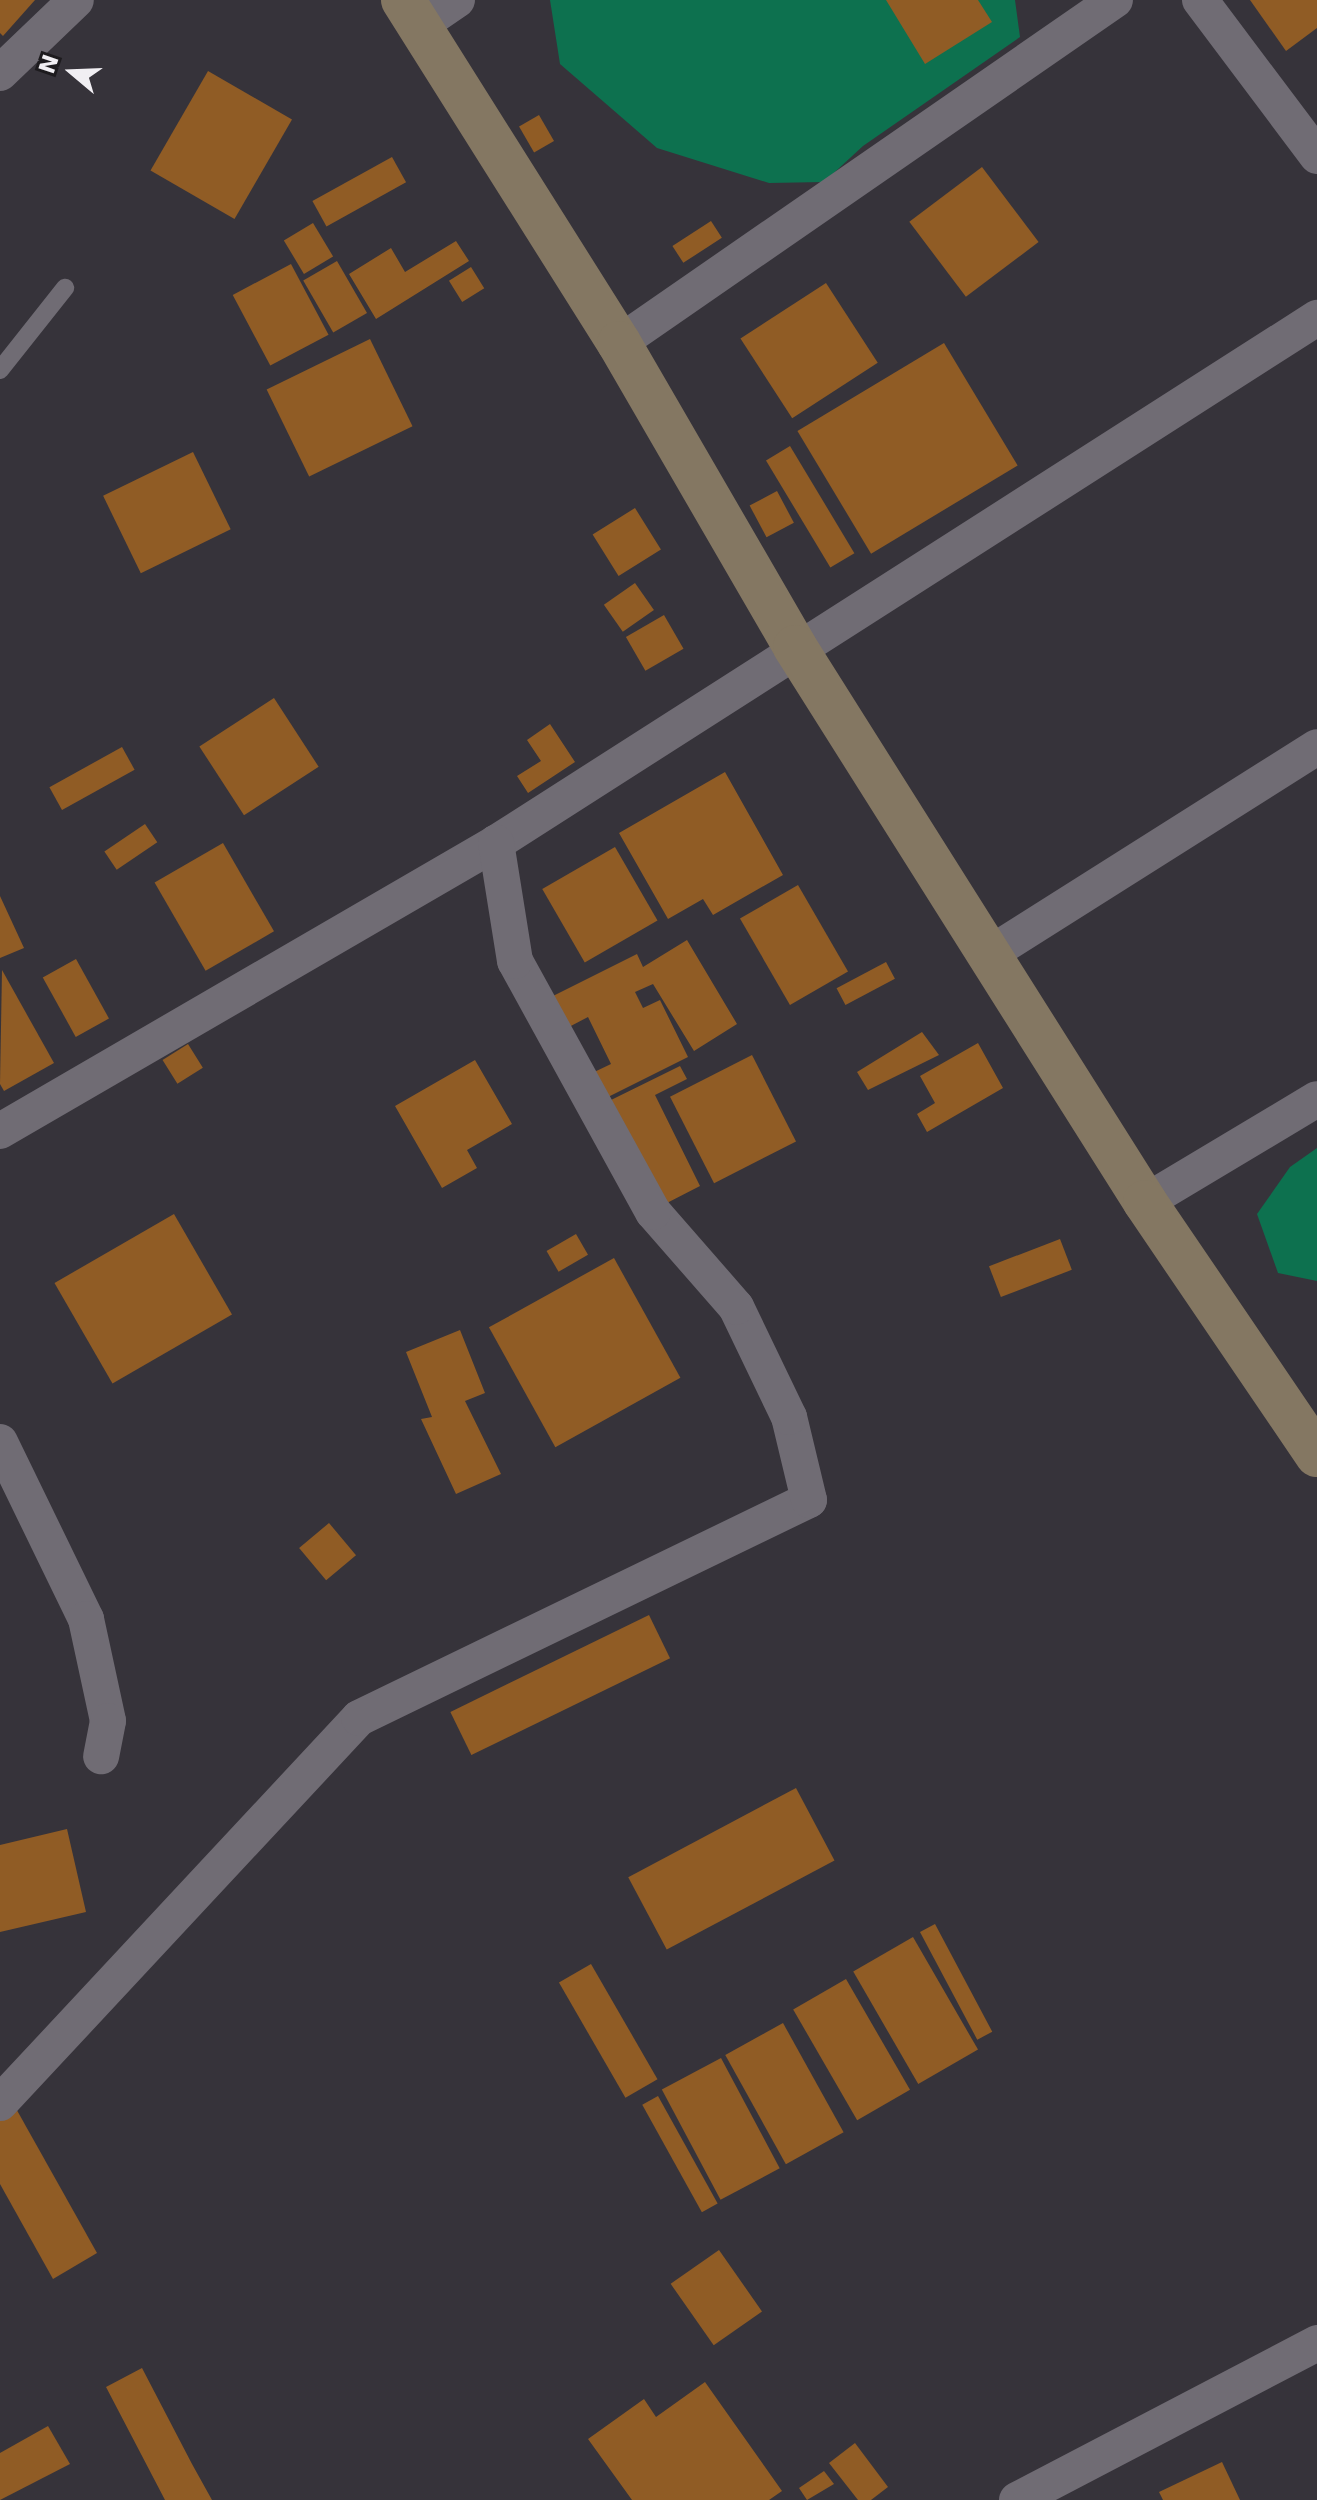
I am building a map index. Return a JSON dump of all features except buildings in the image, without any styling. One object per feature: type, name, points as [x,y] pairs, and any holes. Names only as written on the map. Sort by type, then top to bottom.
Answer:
[{"type":"main road","points":[[411,13],[619,343],[795,647],[988,955],[1145,1202],[1317,1455]]},
{"type":"street","points":[[0,73],[76,0]]},
{"type":"street","points":[[411,13],[457,0]]},
{"type":"street","points":[[619,343],[1115,0]]},
{"type":"street","points":[[1200,0],[1317,156]]},
{"type":"street","points":[[0,1131],[496,843],[795,647],[1317,318]]},
{"type":"street","points":[[988,955],[1317,747]]},
{"type":"street","points":[[0,2103],[359,1718],[809,1500],[789,1417],[736,1307],[653,1212],[515,961],[496,843]]},
{"type":"street","points":[[1145,1202],[1317,1099]]},
{"type":"street","points":[[0,1442],[86,1619],[108,1721],[101,1756]]},
{"type":"street","points":[[1017,2500],[1317,2343]]},
{"type":"lane","points":[[0,370],[65,288]]},
{"type":"green space","points":[[550,0],[1015,0],[1020,37],[863,146],[824,182],[769,183],[657,148],[560,64]]},
{"type":"green space","points":[[1317,1148],[1317,1281],[1278,1273],[1257,1214],[1290,1167]]}]
